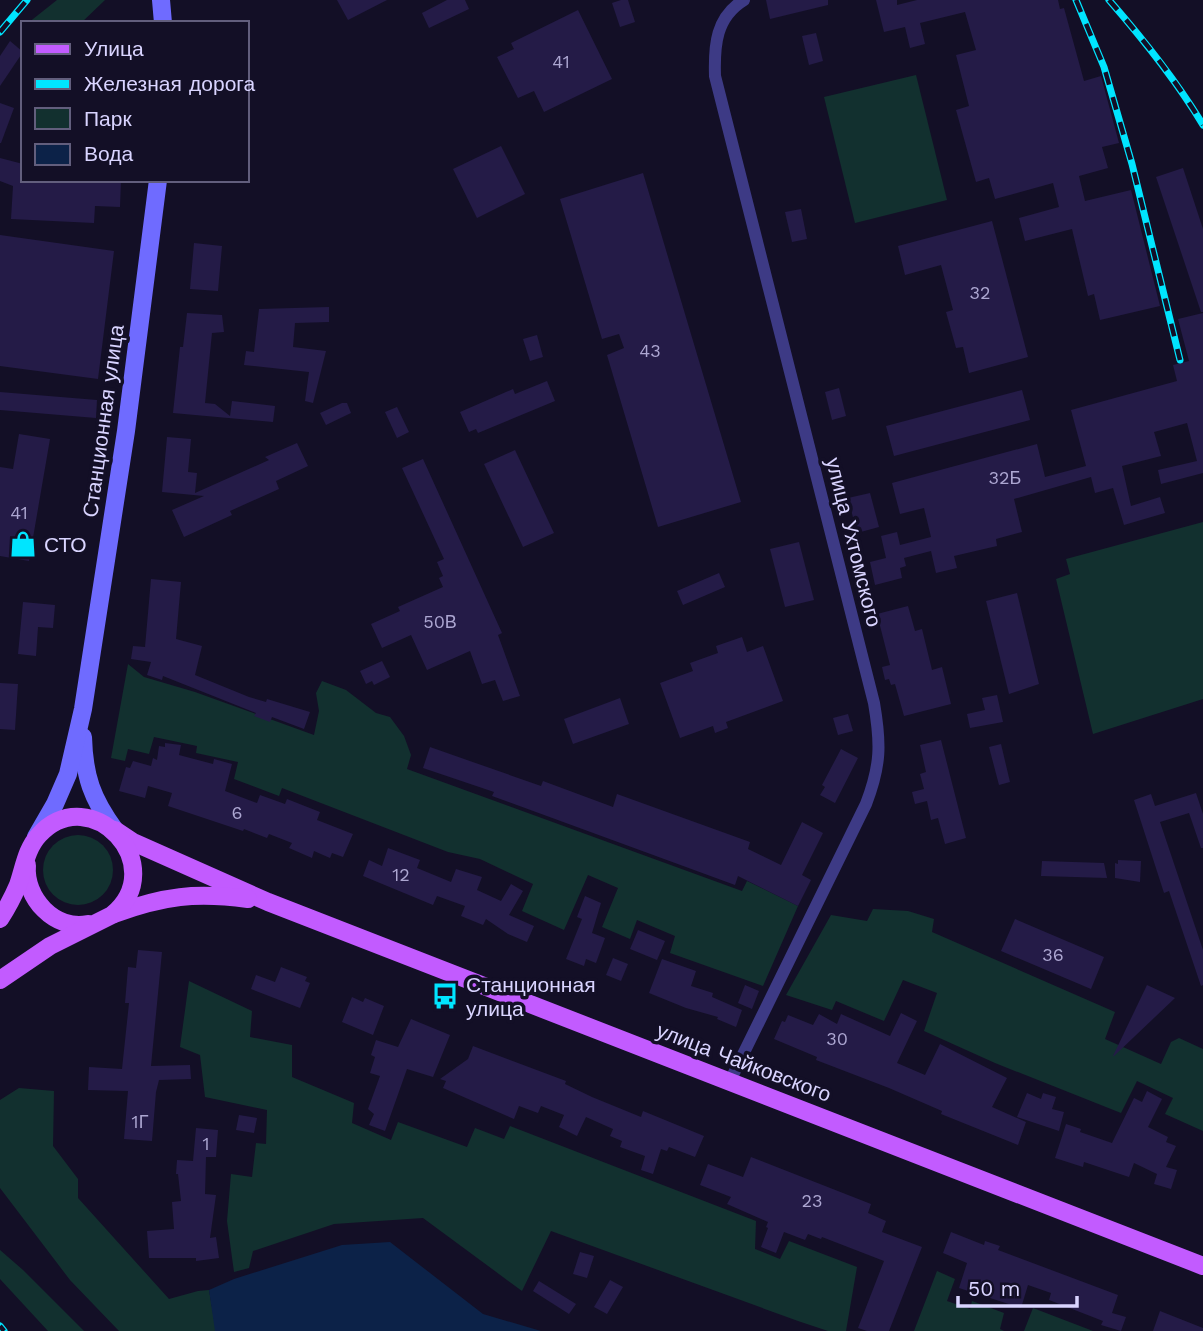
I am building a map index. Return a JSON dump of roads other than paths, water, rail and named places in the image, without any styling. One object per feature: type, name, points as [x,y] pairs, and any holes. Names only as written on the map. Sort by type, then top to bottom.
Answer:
[{"type":"main road","points":[[161,0],[163,21]]},
{"type":"main road","name":"Станционная улица","points":[[32,845],[68,774],[83,709],[126,431],[158,182]]},
{"type":"main road","name":"Станционная улица","points":[[83,709],[83,751],[88,782],[102,812],[115,830]]},
{"type":"main road","points":[[0,919],[17,887],[32,845],[44,830],[65,818],[92,819],[115,830],[131,858],[133,871],[132,885],[121,908],[50,946],[0,980]]},
{"type":"main road","name":"улица Чайковского","points":[[115,830],[132,842],[268,902],[1203,1266]]},
{"type":"main road","points":[[32,845],[26,870],[34,898],[52,916],[64,923],[80,926],[95,922]]},
{"type":"main road","name":"улица Чайковского","points":[[112,915],[150,901],[176,896],[225,896],[268,902]]},
{"type":"main road","points":[[0,987],[22,965]]},
{"type":"street","name":"улица Ухтомского","points":[[730,1081],[866,804],[877,775],[880,749],[865,666],[715,76],[719,30],[730,8],[744,0]]},
{"type":"water","points":[[390,1242],[483,1314],[541,1331],[215,1331],[209,1290],[234,1279],[342,1245]]},
{"type":"railway","points":[[0,32],[27,0]]},
{"type":"railway","points":[[1076,0],[1104,67],[1132,164],[1180,360]]},
{"type":"railway","points":[[1109,0],[1159,60],[1203,125]]},
{"type":"railway","points":[[0,1326],[4,1331]]},
{"type":"place","name":"СТО","points":[[23,544]]},
{"type":"place","name":"Станционная улица","points":[[445,996]]}]
